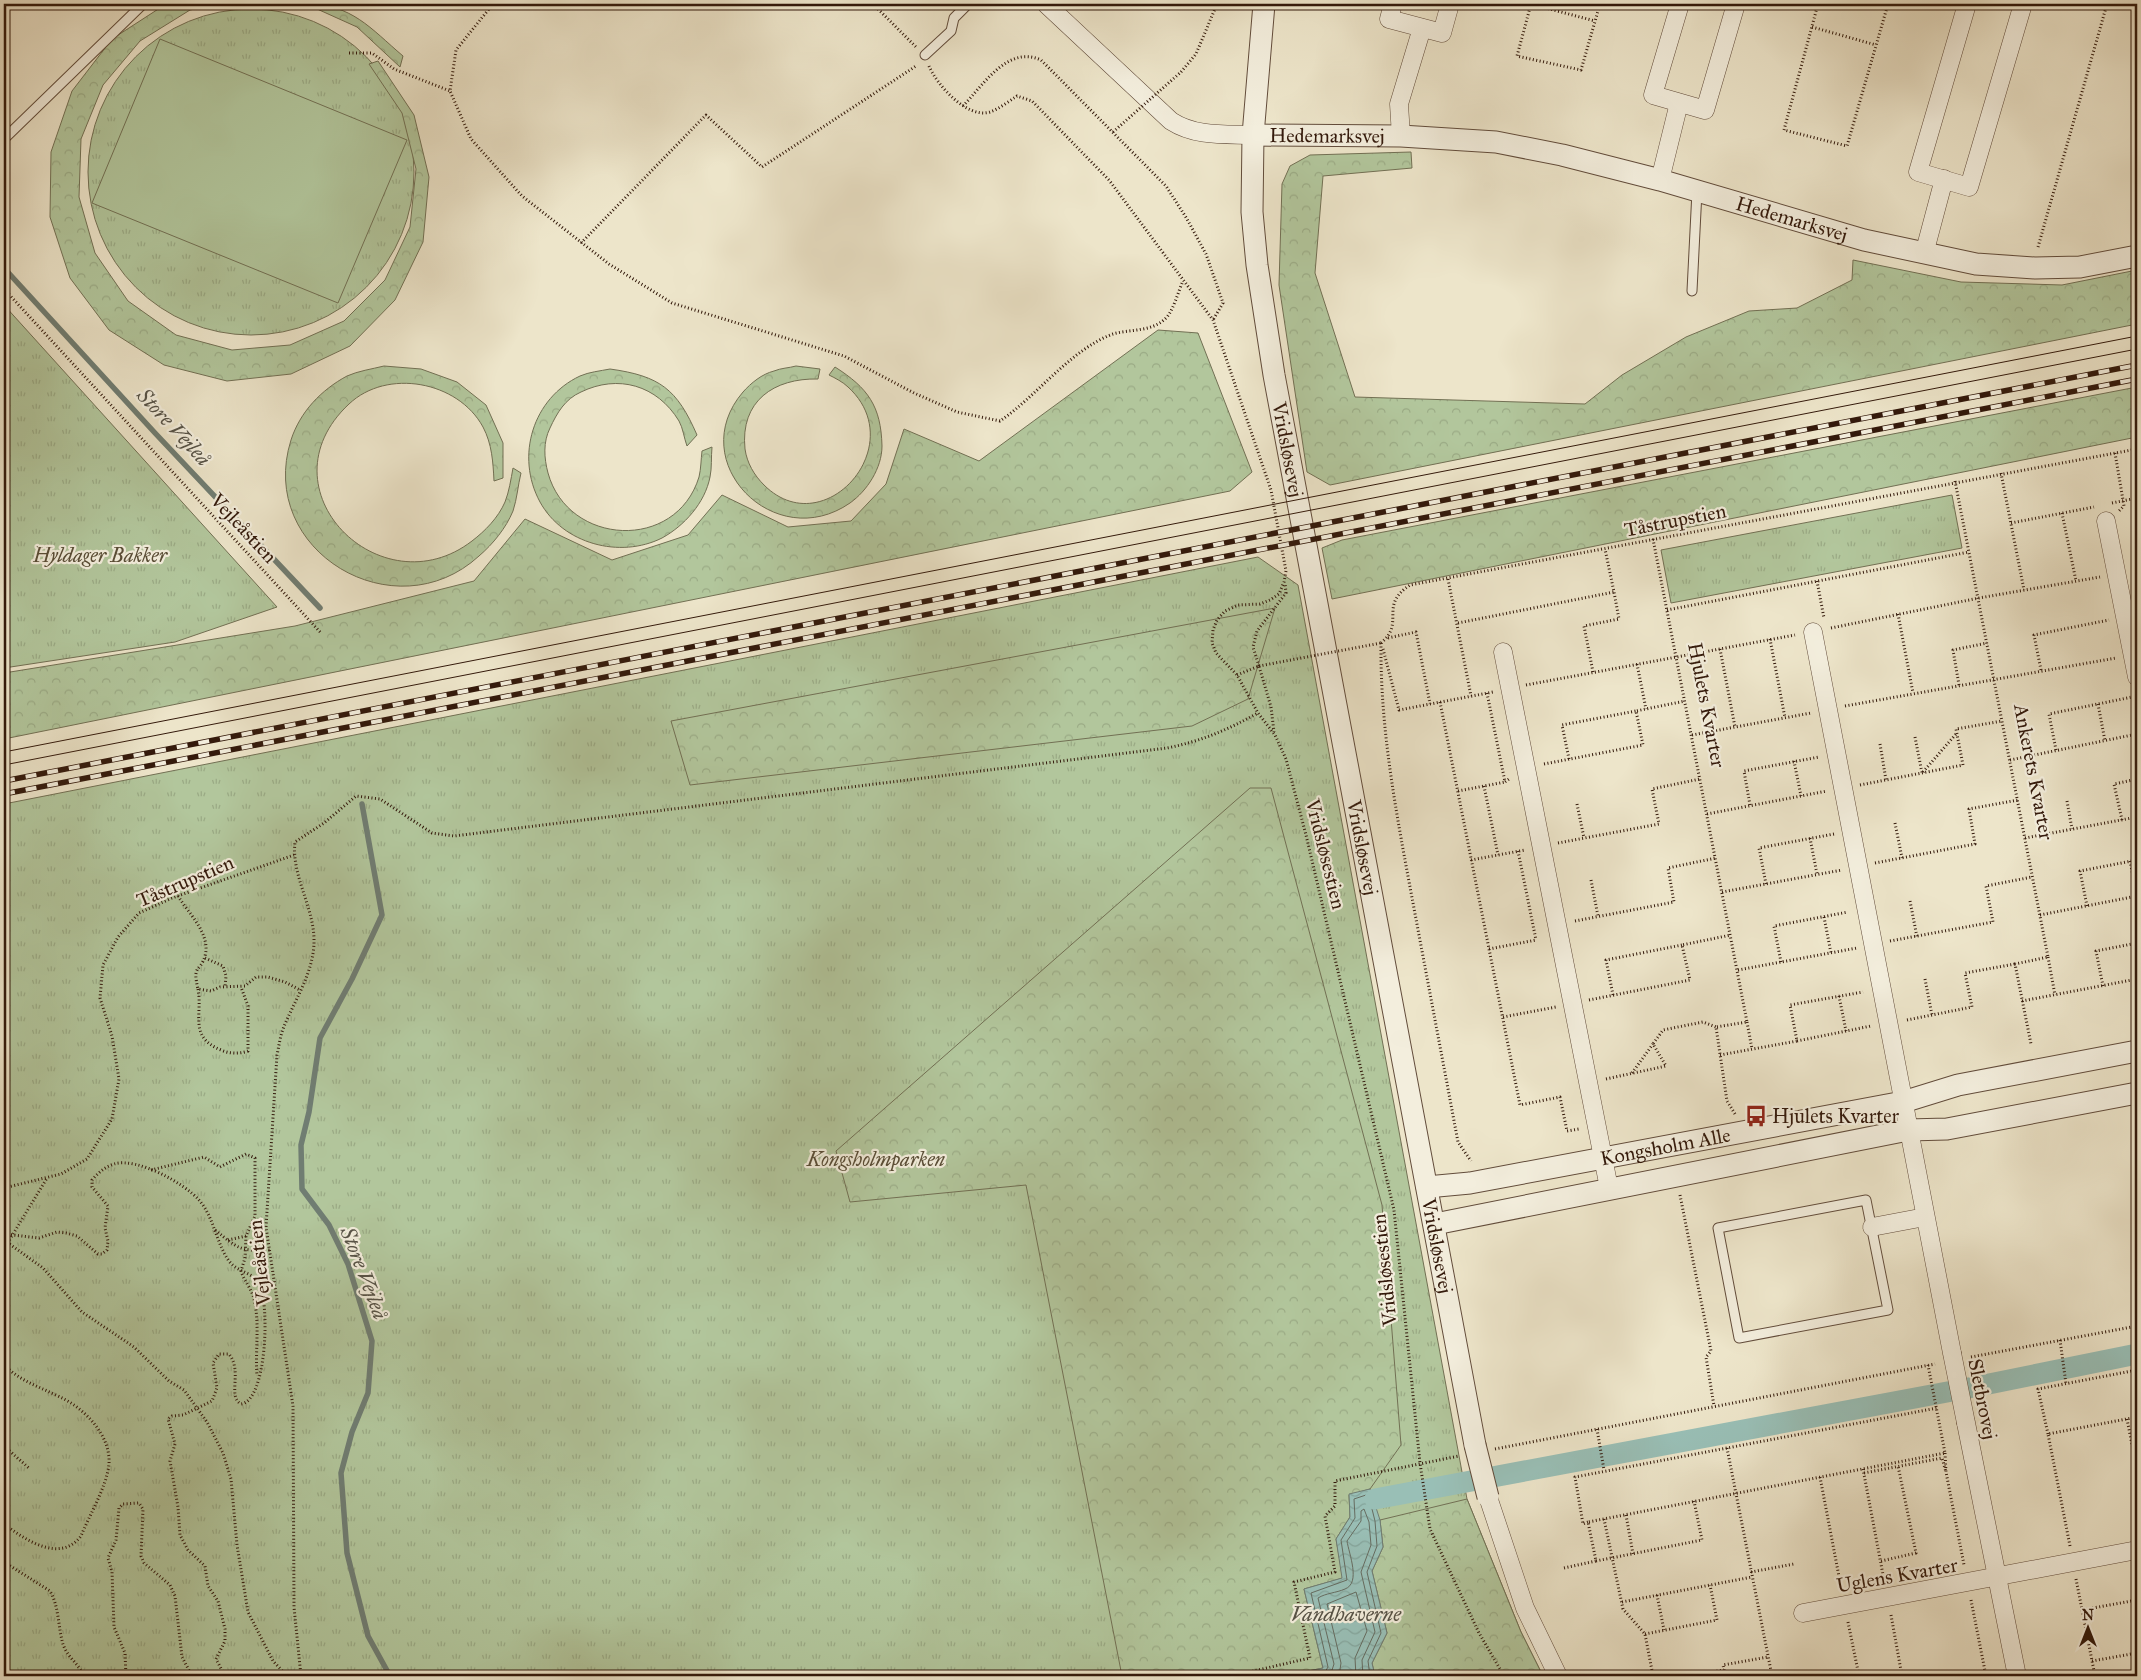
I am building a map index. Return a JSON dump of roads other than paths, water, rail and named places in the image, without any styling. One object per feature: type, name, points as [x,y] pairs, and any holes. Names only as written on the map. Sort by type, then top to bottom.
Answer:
[{"type":"street","points":[[1046,4],[1171,121],[1184,129],[1200,133],[1253,135]]},
{"type":"street","name":"Vridsløsevej","points":[[1264,4],[1253,135],[1252,212],[1257,265],[1274,375],[1477,1449],[1488,1497],[1526,1608],[1558,1676]]},
{"type":"street","points":[[1393,4],[1389,19],[1442,33],[1450,4]]},
{"type":"street","points":[[1680,4],[1653,95],[1705,110],[1736,4]]},
{"type":"street","points":[[1967,4],[1918,172],[1969,186],[2022,4]]},
{"type":"street","name":"Hedemarksvej","points":[[1401,136],[1399,104],[1422,28]]},
{"type":"street","points":[[1660,180],[1679,102]]},
{"type":"street","name":"Hedemarksvej","points":[[1253,135],[1401,136],[1496,142],[1562,155],[1660,180],[1864,240],[1976,264],[2035,268],[2080,267],[2137,256]]},
{"type":"street","points":[[1924,254],[1944,179]]},
{"type":"street","points":[[2106,513],[2137,677]]},
{"type":"street","points":[[1820,630],[1828,710],[1908,1130]]},
{"type":"street","points":[[1503,652],[1609,1188]]},
{"type":"street","name":"Kongsholm Alle","points":[[1427,1187],[1470,1183],[1903,1102],[1958,1085],[2137,1051]]},
{"type":"street","name":"Kongsholm Alle","points":[[1435,1224],[1908,1130],[1947,1128],[2137,1093]]},
{"type":"street","name":"Sletbrovej","points":[[1908,1130],[1924,1217],[1959,1355],[1966,1423],[1999,1578],[2017,1676]]},
{"type":"street","points":[[1872,1227],[1924,1217]]},
{"type":"street","name":"Uglens Kvarter","points":[[1803,1613],[1999,1578],[2137,1550]]},
{"type":"lane","points":[[4,139],[143,4]]},
{"type":"lane","points":[[925,55],[951,31],[954,18],[968,4]]},
{"type":"lane","points":[[1692,291],[1697,191]]},
{"type":"lane","points":[[1866,1200],[1872,1227],[1888,1310],[1739,1338],[1718,1228],[1866,1200]]},
{"type":"water","name":"Vandhaverne","points":[[1370,1489],[1380,1520],[1383,1547],[1372,1571],[1387,1633],[1372,1663],[1375,1676],[1284,1676],[1323,1668],[1304,1589],[1342,1578],[1336,1539],[1350,1517],[1349,1494]]},
{"type":"waterway","name":"Store Vejleå","points":[[4,268],[155,433],[320,608]]},
{"type":"waterway","name":"Store Vejleå","points":[[362,804],[382,915],[352,979],[320,1038],[309,1112],[301,1145],[302,1189],[329,1225],[348,1264],[372,1341],[368,1393],[352,1432],[341,1473],[347,1553],[368,1636],[390,1676]]},
{"type":"waterway","points":[[1375,1499],[1974,1387],[2137,1354]]},
{"type":"tram line","points":[[4,752],[2137,336]]},
{"type":"tram line","points":[[4,765],[2137,349]]},
{"type":"railway","points":[[4,781],[2137,365]]},
{"type":"railway","points":[[4,794],[2137,379]]},
{"type":"place","name":"Hjulets Kvarter","points":[[1756,1116]]},
{"type":"park label","name":"Hyldager Bakker","points":[[100,555]]},
{"type":"park label","name":"Kongsholmparken","points":[[876,1159]]}]
